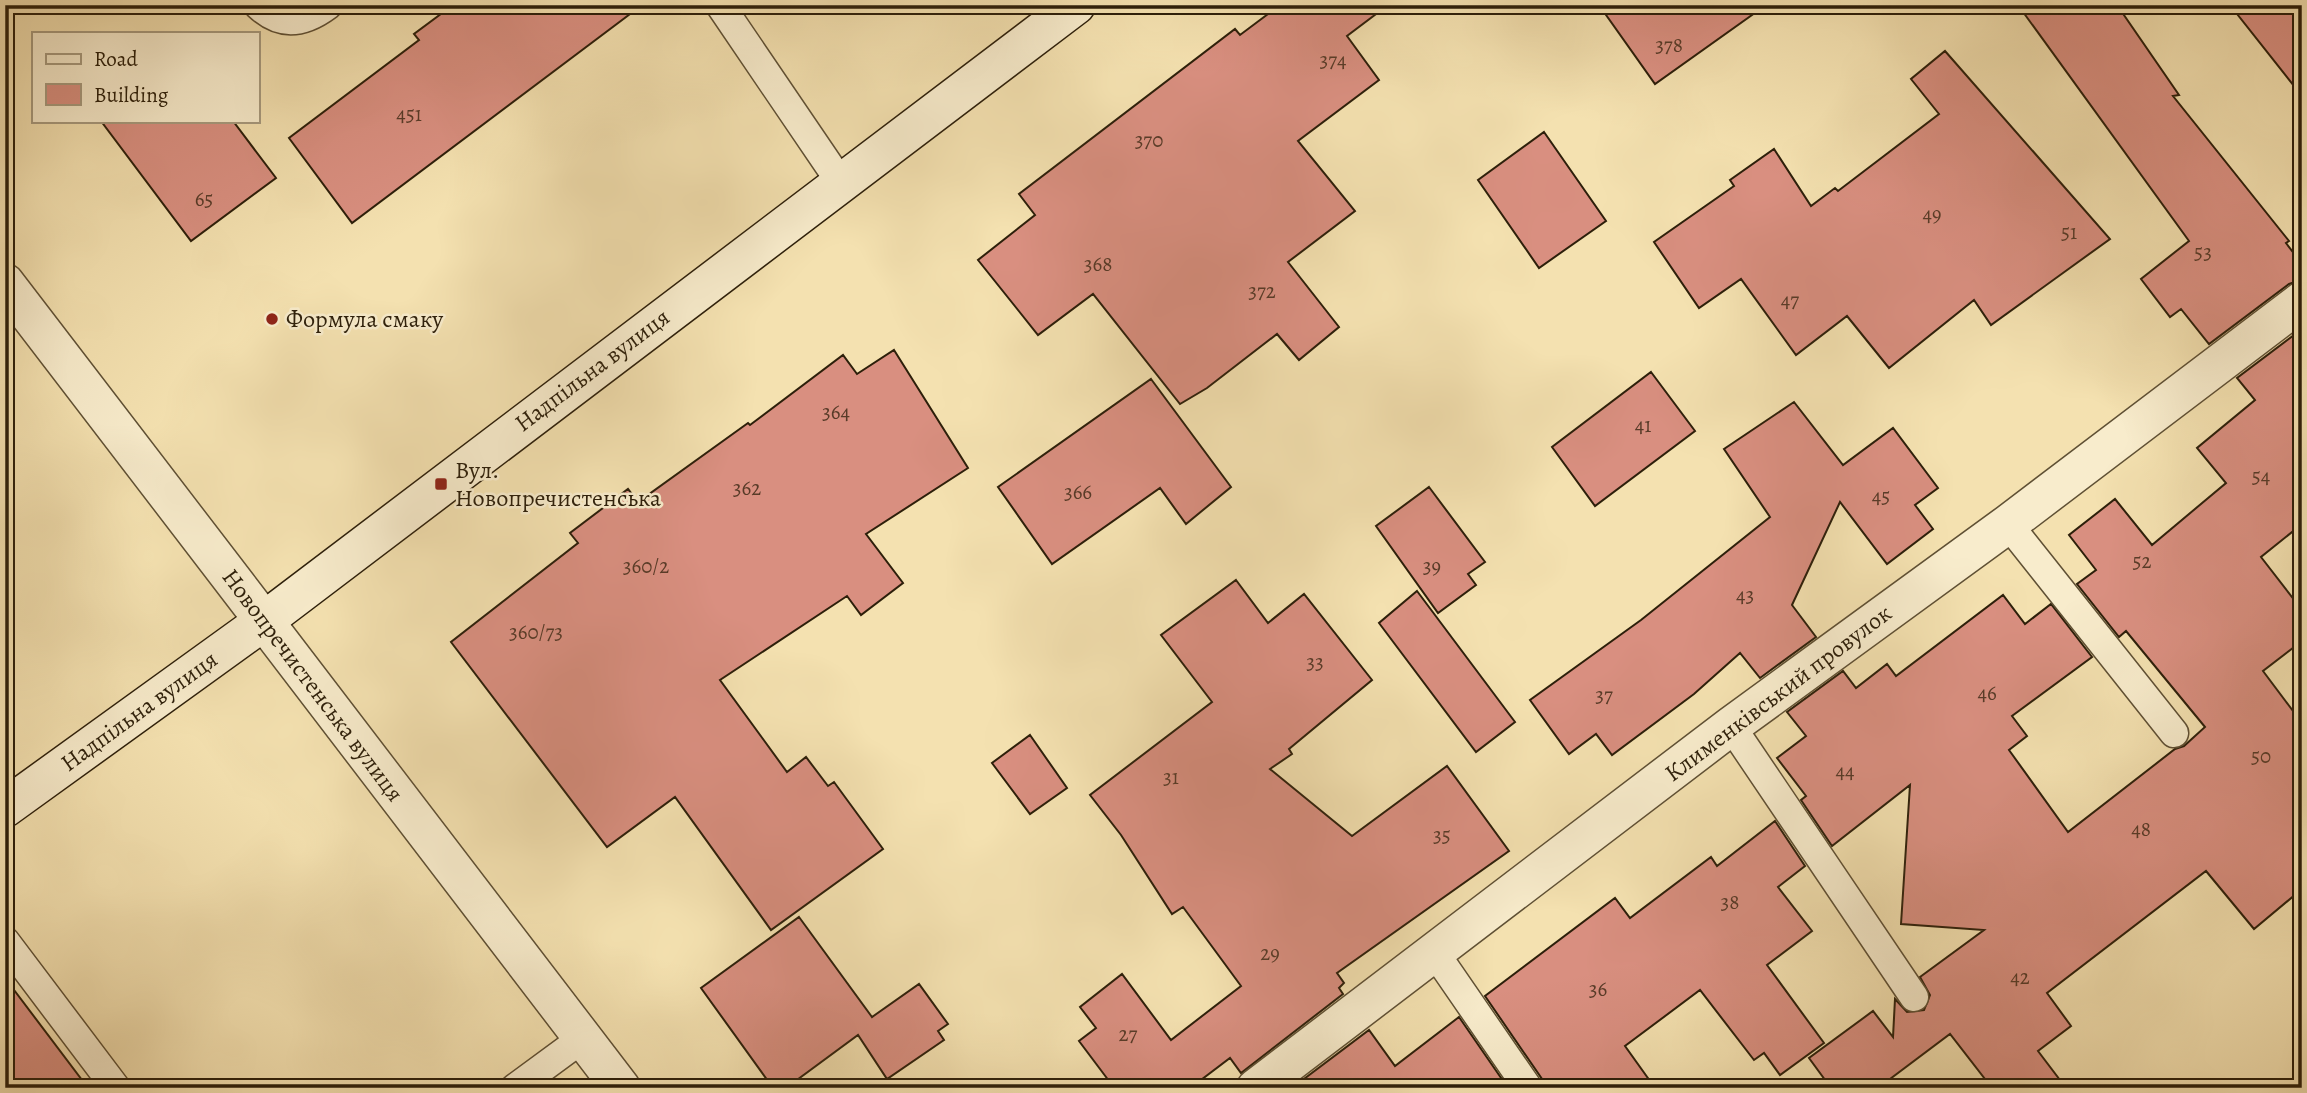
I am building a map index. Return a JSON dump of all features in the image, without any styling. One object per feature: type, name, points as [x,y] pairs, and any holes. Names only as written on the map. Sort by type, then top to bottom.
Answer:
[{"type":"street","name":"Надпільна вулиця","points":[[5,808],[264,621],[1076,5]]},
{"type":"street","name":"Новопречистенська вулиця","points":[[5,283],[621,1088]]},
{"type":"street","name":"Клименківський провулок","points":[[1256,1088],[1731,726],[2008,524],[2301,302]]},
{"type":"lane","points":[[258,5],[270,16],[285,21],[302,20],[328,5]]},
{"type":"lane","points":[[720,5],[841,183]]},
{"type":"lane","points":[[2008,524],[2174,733]]},
{"type":"lane","points":[[1731,726],[1914,997]]},
{"type":"lane","points":[[5,941],[116,1088]]},
{"type":"lane","points":[[1435,953],[1528,1088]]},
{"type":"lane","points":[[515,1088],[583,1038]]},
{"type":"building","points":[[453,5],[642,5],[352,223],[289,138],[419,40],[414,34]]},
{"type":"building","points":[[1280,5],[1388,5],[1347,36],[1379,80],[1298,141],[1355,211],[1288,262],[1339,327],[1299,360],[1277,334],[1207,388],[1180,404],[1093,294],[1038,335],[978,260],[1035,215],[1019,194],[1235,29],[1240,35]]},
{"type":"building","points":[[1599,5],[1766,5],[1655,84]]},
{"type":"building","points":[[2018,5],[2117,5],[2179,95],[2173,96],[2289,241],[2286,243],[2302,264],[2302,280],[2289,284],[2209,344],[2181,309],[2170,317],[2141,279],[2189,241]]},
{"type":"building","points":[[2230,5],[2302,5],[2302,96]]},
{"type":"building","points":[[1945,51],[2110,239],[1991,325],[1974,300],[1889,368],[1847,316],[1796,355],[1741,279],[1699,308],[1654,242],[1734,186],[1730,180],[1774,149],[1811,206],[1835,188],[1838,191],[1939,114],[1911,79]]},
{"type":"building","points":[[102,122],[234,122],[276,178],[191,241]]},
{"type":"building","points":[[1544,132],[1606,221],[1539,268],[1478,180]]},
{"type":"building","points":[[2302,329],[2302,524],[2261,557],[2302,610],[2302,641],[2263,671],[2302,723],[2302,889],[2254,929],[2206,871],[2047,993],[2071,1026],[2038,1051],[2066,1088],[1992,1088],[1950,1034],[1878,1088],[1831,1088],[1809,1058],[1873,1011],[1893,1037],[1895,999],[1907,1012],[1924,1010],[1930,995],[1920,977],[1984,930],[1901,924],[1910,785],[1832,846],[1801,800],[1806,796],[1777,758],[1806,736],[1787,712],[1843,671],[1856,688],[1887,664],[1896,676],[2003,595],[2025,624],[2051,604],[2092,657],[2012,716],[2027,736],[2009,750],[2068,832],[2175,749],[2184,746],[2205,727],[2126,631],[2119,637],[2077,584],[2096,570],[2069,535],[2115,499],[2152,545],[2226,483],[2197,448],[2255,400],[2237,378]]},
{"type":"building","points":[[894,350],[968,468],[866,534],[903,583],[861,615],[847,596],[720,680],[787,772],[806,757],[828,786],[834,782],[883,849],[771,930],[675,797],[607,847],[451,642],[578,543],[570,533],[628,489],[638,502],[748,423],[750,425],[843,355],[857,374]]},
{"type":"building","points":[[1651,372],[1695,431],[1595,506],[1552,447]]},
{"type":"building","points":[[1151,379],[1231,487],[1186,524],[1160,488],[1052,564],[998,487]]},
{"type":"building","points":[[1794,402],[1843,465],[1893,428],[1938,488],[1915,505],[1933,529],[1887,564],[1840,502],[1792,605],[1816,637],[1760,678],[1740,653],[1694,694],[1612,755],[1596,734],[1569,754],[1530,700],[1641,620],[1770,517],[1724,449]]},
{"type":"building","points":[[1429,487],[1485,562],[1468,574],[1476,585],[1438,613],[1376,526]]},
{"type":"building","points":[[1236,580],[1268,623],[1304,594],[1372,680],[1289,749],[1292,754],[1270,769],[1352,836],[1447,766],[1509,851],[1337,973],[1344,983],[1339,988],[1343,994],[1241,1073],[1230,1058],[1201,1080],[1207,1088],[1108,1088],[1112,1085],[1079,1041],[1096,1028],[1080,1007],[1122,974],[1171,1040],[1241,986],[1183,907],[1172,914],[1121,835],[1090,795],[1212,702],[1161,635]]},
{"type":"building","points":[[1417,591],[1515,722],[1476,752],[1379,623]]},
{"type":"building","points":[[1030,735],[1067,788],[1030,814],[992,763]]},
{"type":"building","points":[[1775,821],[1805,866],[1778,887],[1812,931],[1767,965],[1824,1043],[1780,1075],[1764,1053],[1754,1060],[1700,990],[1625,1046],[1655,1088],[1544,1088],[1542,1079],[1485,996],[1615,898],[1630,918],[1711,857],[1717,866]]},
{"type":"building","points":[[799,917],[872,1017],[919,984],[948,1024],[938,1031],[944,1040],[887,1079],[858,1035],[786,1088],[773,1088],[701,988]]},
{"type":"building","points":[[5,978],[88,1088],[5,1088]]},
{"type":"building","points":[[1459,1017],[1508,1088],[1292,1088],[1369,1030],[1395,1066]]},
{"type":"place","name":"Формула смаку","points":[[272,319]]},
{"type":"place","name":"Вул. Новопречистенська","points":[[441,484]]}]
